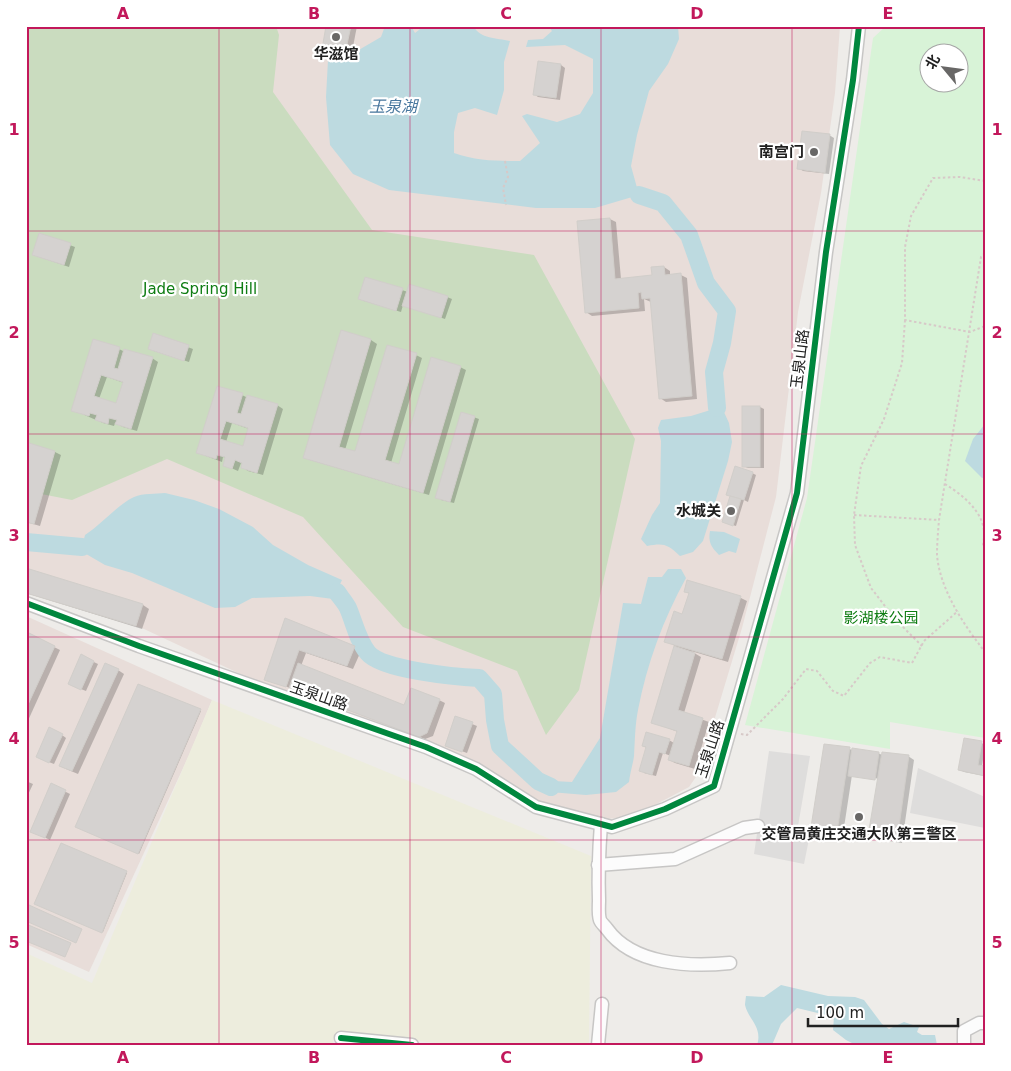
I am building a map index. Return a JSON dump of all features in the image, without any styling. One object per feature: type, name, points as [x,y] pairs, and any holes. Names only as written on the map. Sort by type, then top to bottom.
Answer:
[{"type":"street","name":"玉泉山路","points":[[26,604],[139,646],[426,746],[476,769],[536,807],[612,827],[665,809],[714,786],[797,494],[826,252],[853,80],[859,26]]},
{"type":"street","points":[[602,824],[598,864],[600,920],[612,936],[627,948],[644,956],[676,963],[705,966],[730,963]]},
{"type":"street","points":[[598,864],[676,859],[744,828],[758,826]]},
{"type":"street","points":[[598,1045],[602,1004]]},
{"type":"street","points":[[964,1045],[964,1031],[979,1023],[985,1023]]},
{"type":"street","points":[[342,1038],[412,1045]]},
{"type":"path","points":[[504,161],[508,177],[503,188],[506,205]]},
{"type":"path","points":[[922,646],[895,619],[871,588],[855,545],[854,514],[861,466],[884,419],[902,363],[905,320],[905,247],[911,216],[933,178],[960,177],[985,181]]},
{"type":"path","points":[[985,253],[980,258],[970,332],[939,520],[937,556],[944,584],[958,611],[985,652]]},
{"type":"path","points":[[905,320],[970,332],[985,326]]},
{"type":"path","points":[[945,484],[960,493],[978,514],[984,531],[983,547],[985,549]]},
{"type":"path","points":[[854,514],[939,520]]},
{"type":"path","points":[[729,733],[747,735],[783,699],[806,669],[817,671],[833,691],[844,696],[870,663],[880,657],[912,663],[924,642],[958,611]]},
{"type":"shaded area","points":[[26,26],[840,26],[835,93],[821,193],[798,312],[776,497],[742,628],[698,774],[689,787],[651,807],[622,818],[601,819],[537,804],[479,764],[260,683],[144,629],[26,593]]},
{"type":"shaded area","points":[[26,616],[212,700],[190,753],[89,972],[26,944]]},
{"type":"shaded area","points":[[769,751],[810,756],[798,826],[811,829],[804,864],[754,854]]},
{"type":"shaded area","points":[[918,768],[985,797],[985,828],[910,813]]},
{"type":"green space","name":"Jade Spring Hill","points":[[26,26],[276,26],[279,35],[273,92],[372,230],[534,255],[635,439],[579,690],[546,735],[517,671],[403,627],[303,517],[167,459],[72,500],[26,491]]},
{"type":"green space","name":"影湖楼公园","points":[[886,26],[985,26],[985,738],[890,722],[890,749],[745,725],[807,498],[873,38]]},
{"type":"green space","points":[[212,700],[591,856],[589,1045],[458,1045],[336,1033],[332,1045],[26,1045],[26,953],[92,983]]},
{"type":"water","name":"玉泉湖","points":[[385,26],[411,26],[415,33],[424,26],[473,26],[485,36],[510,41],[504,62],[504,90],[497,115],[475,108],[458,113],[454,132],[454,153],[478,159],[520,161],[540,143],[522,116],[527,114],[557,122],[580,114],[593,93],[593,59],[565,45],[526,47],[528,40],[543,39],[552,31],[548,26],[678,26],[679,39],[668,64],[649,91],[637,135],[631,166],[639,195],[595,208],[536,208],[389,190],[353,174],[330,145],[326,97],[328,60],[357,51],[381,37]]},
{"type":"water","points":[[717,408],[723,410],[729,423],[732,442],[728,461],[703,541],[693,552],[680,556],[665,545],[647,546],[641,539],[660,503],[661,441],[658,428],[661,420],[691,416]]},
{"type":"water","points":[[985,424],[985,477],[982,478],[965,461],[973,439]]},
{"type":"water","points":[[165,493],[194,500],[219,509],[253,527],[273,545],[308,565],[342,580],[333,599],[310,596],[252,598],[235,607],[215,608],[132,573],[105,565],[81,551],[85,535],[128,500],[141,495]]},
{"type":"water","points":[[710,531],[724,532],[740,539],[736,553],[729,551],[719,555],[711,544],[709,538]]},
{"type":"water","points":[[668,569],[681,569],[686,578],[663,626],[646,675],[637,716],[634,756],[629,782],[616,792],[586,795],[550,792],[553,781],[572,782],[600,738],[623,603],[641,604],[648,577],[662,577]]},
{"type":"water","points":[[781,985],[828,996],[855,997],[864,1000],[882,1024],[889,1029],[904,1022],[919,1027],[917,1032],[922,1035],[935,1035],[937,1045],[856,1045],[833,1030],[834,1017],[797,1008],[781,1024],[772,1045],[757,1045],[757,1028],[745,1005],[746,996],[764,997]]},
{"type":"building","name":"华滋馆","points":[[326,26],[351,26],[346,49],[322,49]]},
{"type":"building","points":[[538,61],[561,64],[556,98],[533,95]]},
{"type":"building","name":"南宫门","points":[[802,131],[830,134],[825,173],[797,169]]},
{"type":"building","points":[[610,218],[615,279],[652,275],[651,267],[664,266],[665,275],[681,273],[692,396],[659,399],[650,298],[642,299],[641,292],[638,293],[639,308],[585,313],[577,221]]},
{"type":"building","points":[[39,233],[71,243],[64,265],[32,255]]},
{"type":"building","points":[[365,277],[403,288],[396,311],[358,299]]},
{"type":"building","points":[[409,284],[448,296],[441,318],[402,306]]},
{"type":"building","points":[[341,330],[371,339],[339,447],[355,451],[387,345],[417,353],[385,460],[399,464],[431,357],[461,366],[423,493],[303,458]]},
{"type":"building","points":[[153,333],[189,345],[184,361],[148,349]]},
{"type":"building","points":[[93,339],[120,347],[114,368],[118,369],[124,349],[153,357],[131,429],[115,424],[117,420],[109,418],[108,424],[95,420],[97,415],[90,413],[89,416],[71,411]],"holes":[[[101,375],[123,382],[116,403],[94,396]]]},
{"type":"building","points":[[217,386],[243,393],[237,413],[241,414],[247,395],[278,404],[257,473],[241,468],[242,463],[235,460],[232,469],[223,466],[225,457],[217,455],[216,459],[196,453]],"holes":[[[226,421],[248,428],[243,446],[220,439]]]},
{"type":"building","points":[[742,406],[760,406],[760,467],[742,467]]},
{"type":"building","points":[[461,412],[475,416],[450,502],[435,498]]},
{"type":"building","points":[[26,442],[55,451],[34,524],[26,522],[26,481],[29,473],[26,472]]},
{"type":"building","points":[[735,466],[753,472],[744,500],[726,495]]},
{"type":"building","name":"水城关","points":[[730,496],[741,499],[733,526],[722,522]]},
{"type":"building","points":[[26,568],[143,604],[136,626],[26,593]]},
{"type":"building","points":[[687,580],[741,596],[722,659],[664,642],[674,611],[682,614],[689,593],[684,592]]},
{"type":"building","points":[[285,618],[355,646],[347,666],[299,650],[286,687],[264,680]]},
{"type":"building","points":[[29,633],[55,646],[26,709],[26,639]]},
{"type":"building","points":[[674,646],[695,653],[678,710],[703,718],[689,766],[668,760],[677,731],[651,723]]},
{"type":"building","points":[[81,654],[94,661],[81,690],[68,684]]},
{"type":"building","points":[[105,663],[119,669],[72,771],[59,766]]},
{"type":"building","points":[[298,663],[404,705],[411,688],[440,699],[427,733],[419,737],[289,688]]},
{"type":"building","points":[[138,684],[201,709],[138,854],[75,827]]},
{"type":"building","points":[[455,716],[473,722],[462,752],[445,746]]},
{"type":"building","points":[[49,727],[63,734],[49,763],[36,757]]},
{"type":"building","points":[[646,732],[670,739],[665,754],[659,752],[652,775],[639,771],[646,747],[642,746]]},
{"type":"building","points":[[964,738],[982,741],[978,765],[985,766],[985,776],[958,770]]},
{"type":"building","points":[[824,744],[850,747],[837,832],[811,827]]},
{"type":"building","points":[[852,748],[879,752],[875,780],[848,776]]},
{"type":"building","points":[[882,752],[909,755],[897,841],[868,836]]},
{"type":"building","points":[[51,783],[66,790],[45,838],[30,832]]},
{"type":"building","points":[[61,843],[127,871],[102,933],[34,904]]},
{"type":"building","points":[[29,905],[82,929],[76,943],[26,921],[26,911]]},
{"type":"building","points":[[26,924],[71,943],[65,957],[26,941]]},
{"type":"waterway","points":[[639,195],[663,203],[689,235],[706,283],[727,311],[722,343],[714,372],[717,408]]},
{"type":"waterway","points":[[26,542],[82,547]]},
{"type":"waterway","points":[[337,592],[348,608],[365,648],[376,659],[420,672],[479,678],[493,694],[500,746],[538,781],[551,787]]},
{"type":"cycle path","points":[[26,603],[139,646],[426,747],[476,769],[536,807],[612,827],[665,809],[714,786],[797,493],[826,252],[853,80],[859,26]]},
{"type":"cycle path","points":[[341,1038],[412,1045]]},
{"type":"place","name":"华滋馆","points":[[336,37]]},
{"type":"place","name":"南宫门","points":[[814,152]]},
{"type":"place","name":"水城关","points":[[731,511]]},
{"type":"place","name":"交管局黄庄交通大队第三警区","points":[[859,817]]}]
